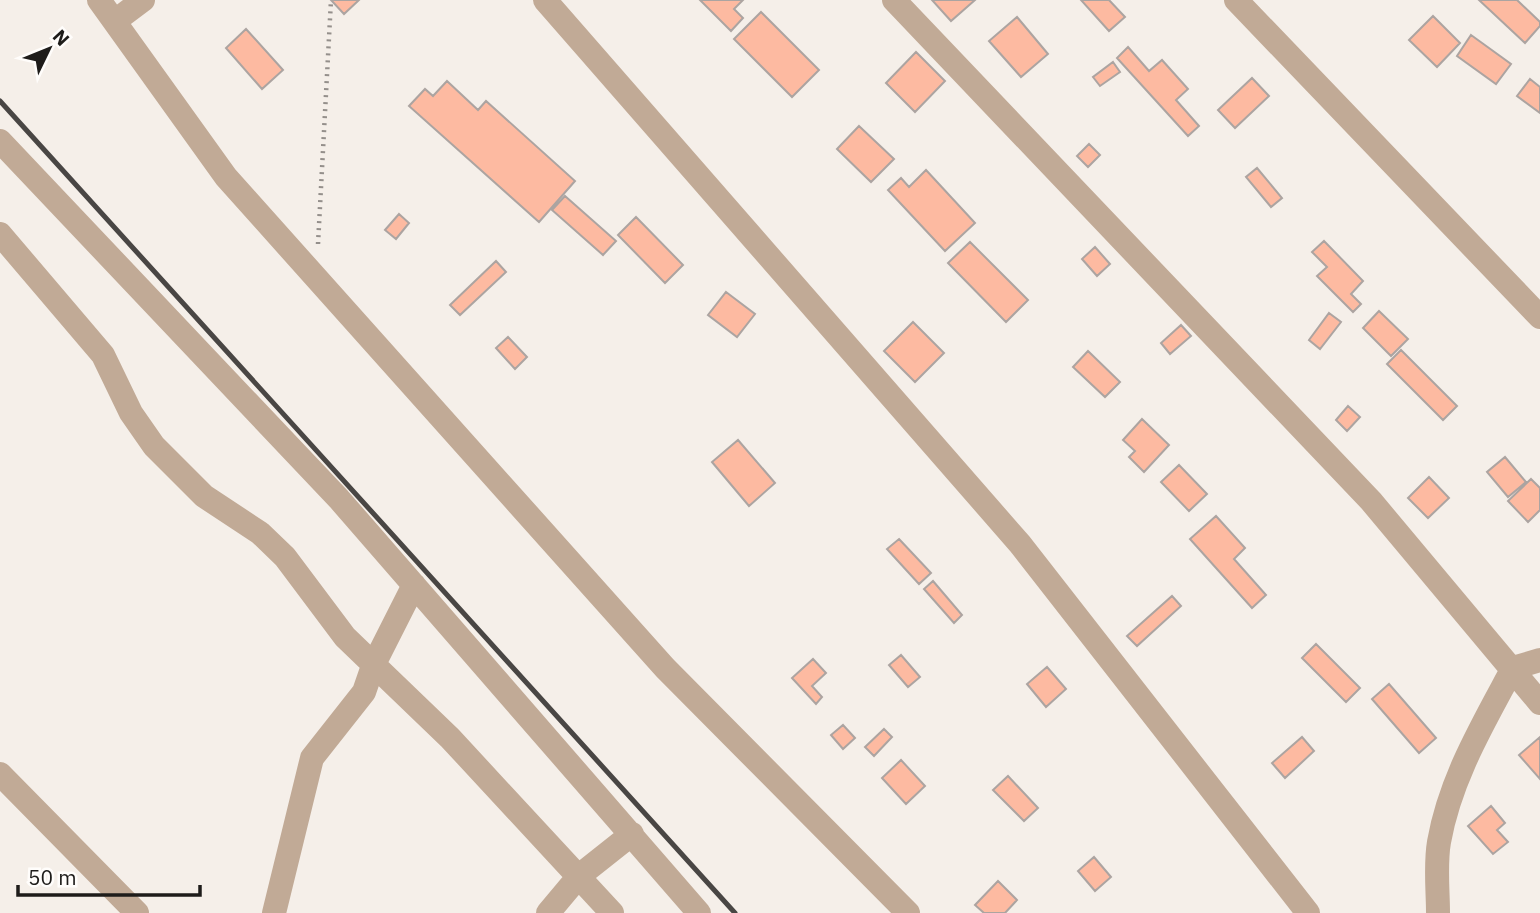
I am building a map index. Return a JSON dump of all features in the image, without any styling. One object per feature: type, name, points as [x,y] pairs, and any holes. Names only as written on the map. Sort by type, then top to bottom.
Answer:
[{"type":"street","points":[[99,0],[226,177],[316,279],[665,668],[908,913]]},
{"type":"street","points":[[115,21],[143,0]]},
{"type":"street","points":[[545,0],[853,349],[1020,544],[1308,913]]},
{"type":"street","points":[[894,0],[1171,294],[1371,501],[1540,703]]},
{"type":"street","points":[[1236,0],[1540,317]]},
{"type":"street","points":[[0,141],[290,445],[699,913]]},
{"type":"street","points":[[0,234],[103,355],[131,413],[154,446],[204,496],[260,533],[285,557],[345,637],[450,738],[612,913]]},
{"type":"street","points":[[274,913],[313,758],[364,692],[373,666],[414,585]]},
{"type":"street","points":[[1438,913],[1438,845],[1448,799],[1513,668],[1540,660]]},
{"type":"street","points":[[0,774],[137,913]]},
{"type":"street","points":[[548,913],[579,876],[632,834]]},
{"type":"path","points":[[316,279],[331,0]]},
{"type":"building","points":[[331,0],[359,0],[344,14]]},
{"type":"building","points":[[700,0],[743,0],[734,9],[743,18],[731,31]]},
{"type":"building","points":[[932,0],[975,0],[951,21]]},
{"type":"building","points":[[1081,0],[1109,0],[1125,17],[1109,31]]},
{"type":"building","points":[[1479,0],[1517,0],[1540,22],[1540,26],[1525,43]]},
{"type":"building","points":[[761,12],[819,70],[792,97],[734,39]]},
{"type":"building","points":[[1433,16],[1460,43],[1437,67],[1409,40]]},
{"type":"building","points":[[1017,17],[1048,54],[1021,77],[989,41]]},
{"type":"building","points":[[246,29],[283,70],[262,89],[226,48]]},
{"type":"building","points":[[1471,35],[1511,64],[1496,84],[1457,56]]},
{"type":"building","points":[[1128,47],[1149,71],[1162,60],[1188,89],[1176,100],[1199,126],[1188,136],[1117,58]]},
{"type":"building","points":[[916,52],[945,81],[915,112],[886,83]]},
{"type":"building","points":[[1113,62],[1120,72],[1100,86],[1093,77]]},
{"type":"building","points":[[1252,78],[1269,96],[1235,128],[1218,110]]},
{"type":"building","points":[[1530,79],[1540,87],[1540,113],[1517,96]]},
{"type":"building","points":[[447,81],[478,110],[486,101],[575,181],[539,222],[409,106],[425,89],[433,96]]},
{"type":"building","points":[[859,126],[894,159],[871,182],[837,149]]},
{"type":"building","points":[[1089,144],[1100,155],[1088,167],[1077,156]]},
{"type":"building","points":[[1257,168],[1282,198],[1271,207],[1246,177]]},
{"type":"building","points":[[926,170],[975,223],[945,251],[888,190],[901,178],[909,187]]},
{"type":"building","points":[[565,196],[616,241],[603,255],[552,210]]},
{"type":"building","points":[[399,214],[409,223],[396,239],[385,230]]},
{"type":"building","points":[[636,217],[683,265],[665,283],[618,235]]},
{"type":"building","points":[[1324,241],[1363,281],[1351,294],[1361,304],[1353,312],[1317,276],[1327,267],[1312,252]]},
{"type":"building","points":[[970,242],[1028,300],[1006,322],[948,263]]},
{"type":"building","points":[[1095,247],[1110,264],[1097,276],[1082,259]]},
{"type":"building","points":[[496,261],[506,272],[460,315],[450,305]]},
{"type":"building","points":[[726,292],[755,314],[737,337],[708,315]]},
{"type":"building","points":[[1379,311],[1408,339],[1391,356],[1363,328]]},
{"type":"building","points":[[1329,313],[1341,322],[1320,349],[1309,340]]},
{"type":"building","points":[[913,322],[944,353],[915,382],[884,351]]},
{"type":"building","points":[[1181,325],[1191,336],[1170,354],[1161,343]]},
{"type":"building","points":[[508,337],[527,357],[515,369],[496,348]]},
{"type":"building","points":[[1401,350],[1457,406],[1443,420],[1387,364]]},
{"type":"building","points":[[1088,351],[1120,382],[1105,397],[1073,367]]},
{"type":"building","points":[[1348,406],[1360,417],[1347,431],[1336,420]]},
{"type":"building","points":[[1142,419],[1169,445],[1144,472],[1129,457],[1135,451],[1123,440]]},
{"type":"building","points":[[738,440],[775,483],[749,506],[712,462]]},
{"type":"building","points":[[1505,457],[1526,482],[1508,497],[1487,472]]},
{"type":"building","points":[[1179,465],[1207,494],[1189,511],[1161,482]]},
{"type":"building","points":[[1429,477],[1449,498],[1428,518],[1408,498]]},
{"type":"building","points":[[1531,479],[1540,488],[1540,510],[1528,522],[1508,501]]},
{"type":"building","points":[[1216,516],[1245,548],[1234,559],[1266,595],[1252,608],[1190,539]]},
{"type":"building","points":[[899,539],[931,573],[919,584],[887,549]]},
{"type":"building","points":[[933,581],[962,615],[954,623],[924,589]]},
{"type":"building","points":[[1172,596],[1181,606],[1137,646],[1127,636]]},
{"type":"building","points":[[1316,644],[1360,688],[1346,702],[1302,658]]},
{"type":"building","points":[[901,655],[920,677],[908,687],[889,665]]},
{"type":"building","points":[[813,659],[826,673],[812,686],[822,697],[816,704],[792,678]]},
{"type":"building","points":[[1047,667],[1066,689],[1046,707],[1027,684]]},
{"type":"building","points":[[1389,684],[1436,738],[1419,753],[1372,699]]},
{"type":"building","points":[[843,725],[855,738],[843,749],[831,735]]},
{"type":"building","points":[[884,729],[892,737],[874,756],[865,747]]},
{"type":"building","points":[[1302,737],[1314,751],[1285,778],[1272,763]]},
{"type":"building","points":[[1540,737],[1540,779],[1519,755]]},
{"type":"building","points":[[901,760],[925,786],[906,804],[882,778]]},
{"type":"building","points":[[1008,776],[1038,808],[1024,821],[993,790]]},
{"type":"building","points":[[1491,806],[1505,823],[1497,830],[1508,842],[1493,854],[1468,826]]},
{"type":"building","points":[[1094,857],[1111,877],[1095,891],[1078,871]]},
{"type":"building","points":[[998,881],[1017,900],[1005,913],[984,913],[975,905]]},
{"type":"railway","points":[[0,101],[735,913]]}]
